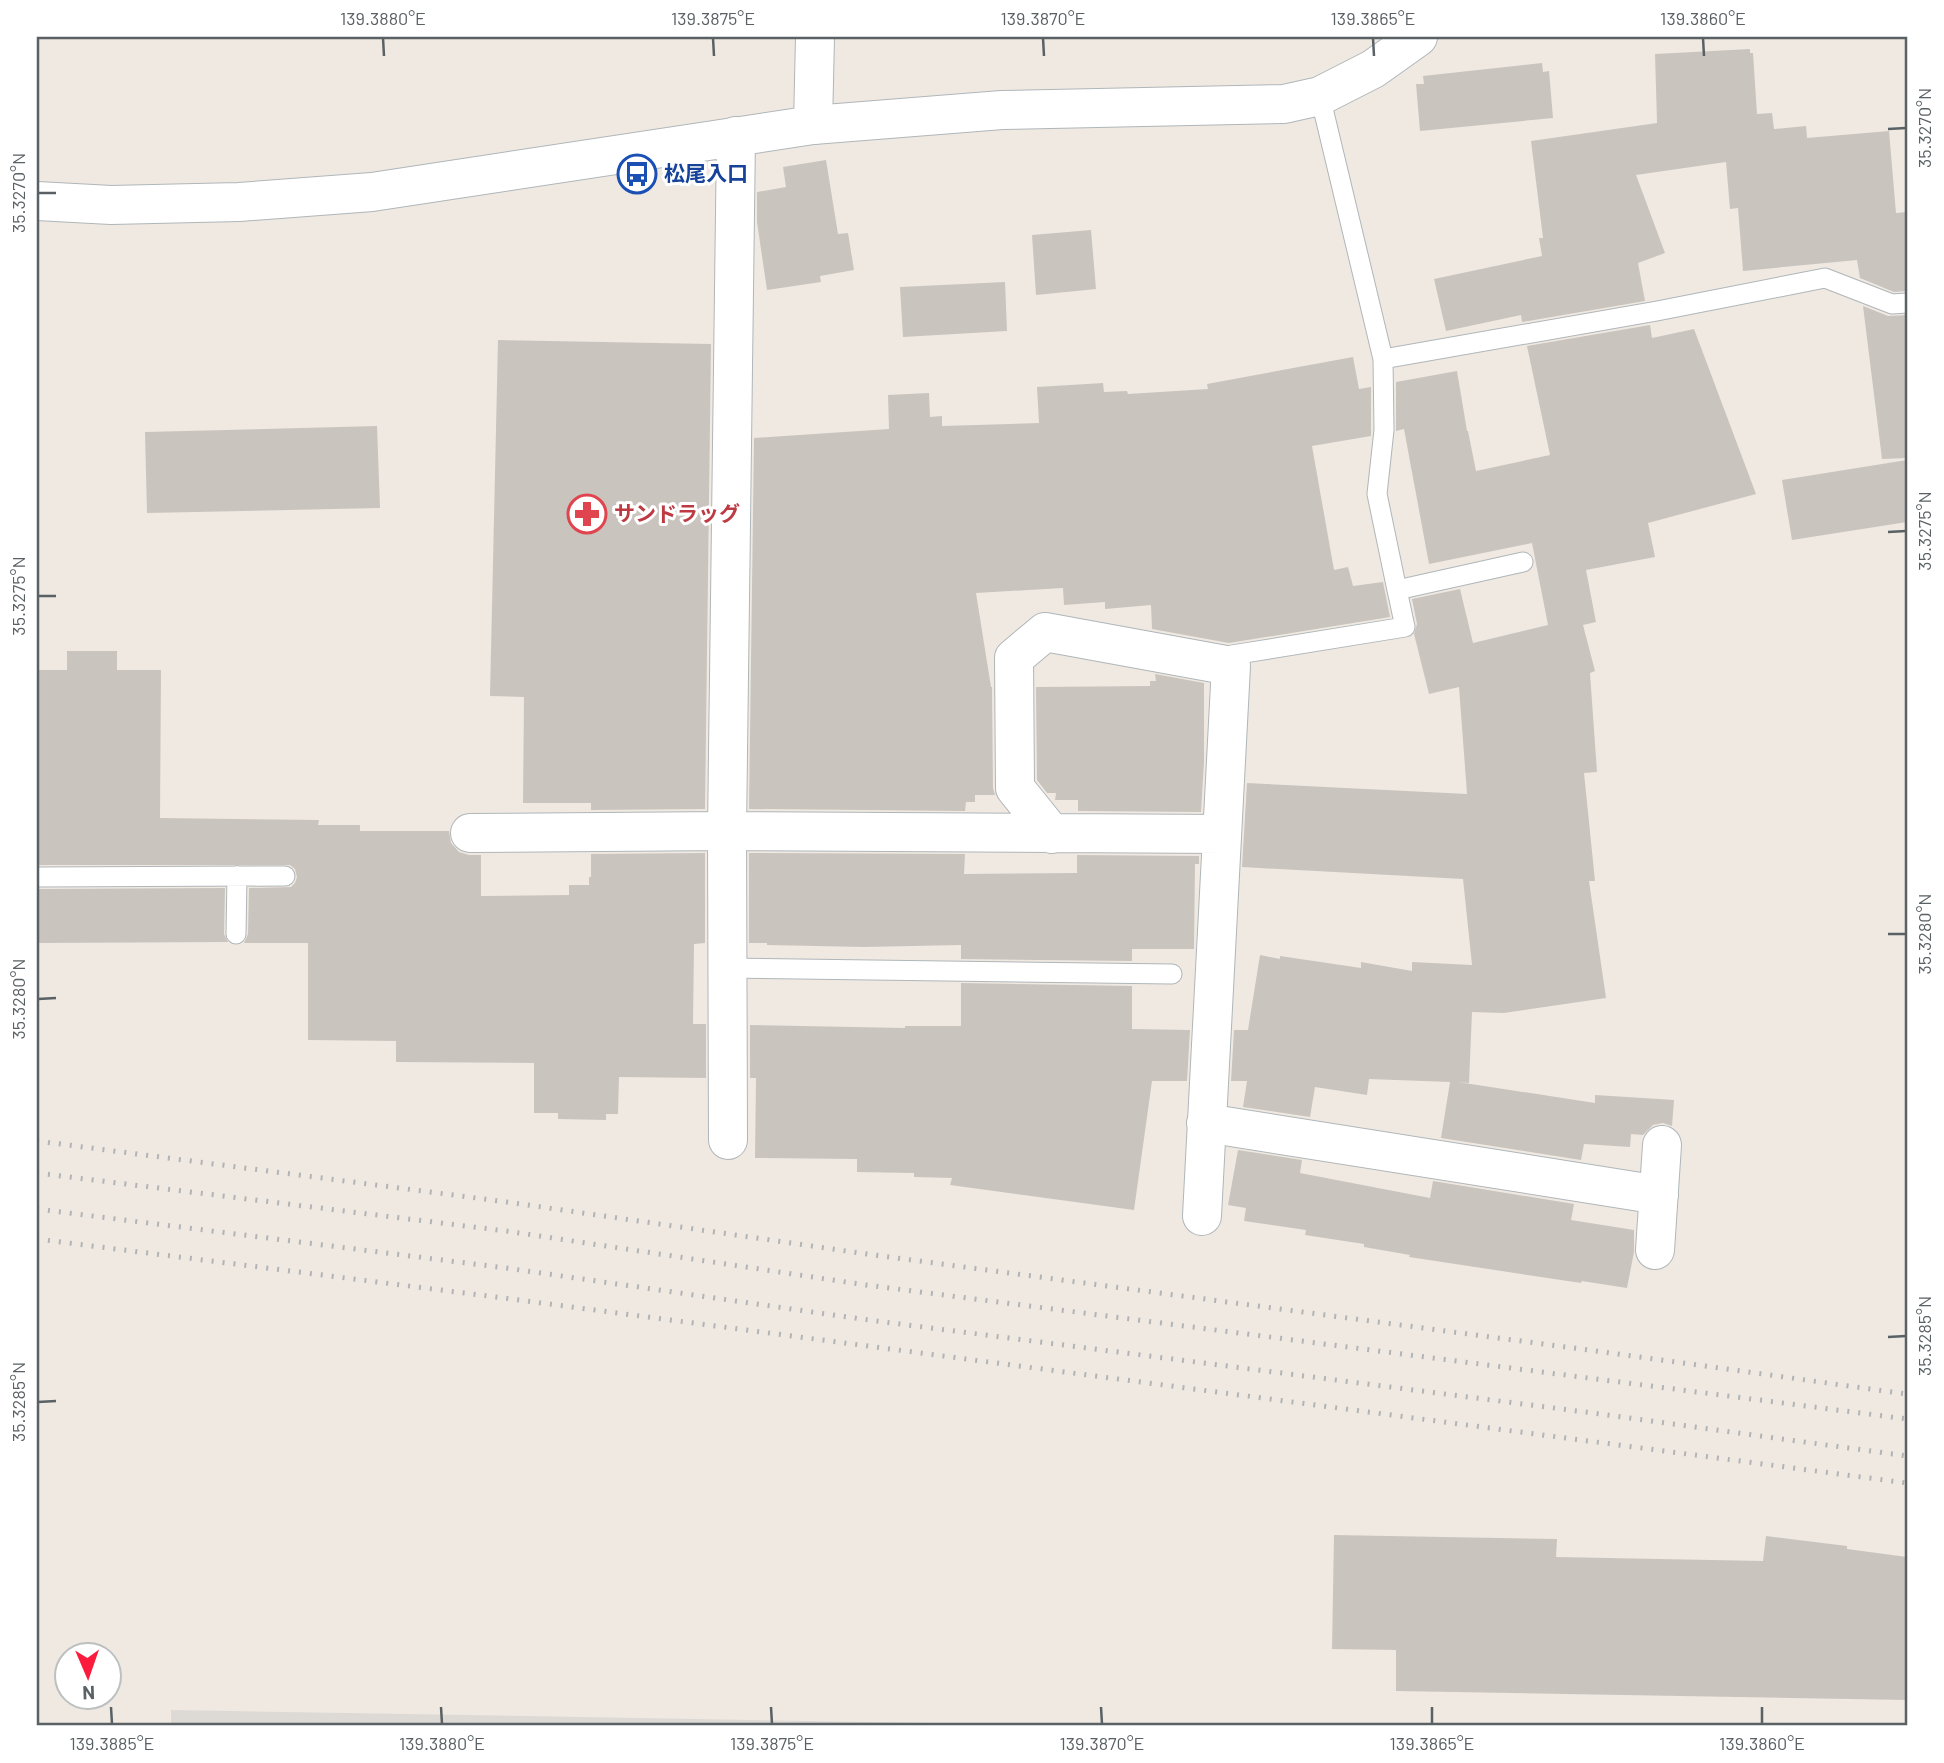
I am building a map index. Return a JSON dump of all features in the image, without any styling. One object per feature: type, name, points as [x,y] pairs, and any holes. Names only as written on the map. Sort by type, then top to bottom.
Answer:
[{"type":"street","points":[[813,125],[815,37]]},
{"type":"street","points":[[37,201],[111,205],[239,202],[372,192],[813,125],[1002,110],[1284,104],[1320,96],[1373,69],[1418,37]]},
{"type":"street","points":[[729,1140],[726,968],[736,136]]},
{"type":"street","points":[[1052,834],[1014,788],[1014,658],[1045,632],[1231,666],[1202,1216]]},
{"type":"street","points":[[470,833],[727,831],[1222,834]]},
{"type":"street","points":[[1206,1123],[1659,1195]]},
{"type":"street","points":[[1655,1250],[1662,1145]]},
{"type":"lane","points":[[1231,666],[1232,655],[1405,626],[1377,494],[1384,430],[1383,359],[1320,96]]},
{"type":"lane","points":[[1383,359],[1657,311],[1825,278],[1892,304],[1907,303]]},
{"type":"lane","points":[[1397,590],[1523,562]]},
{"type":"lane","points":[[236,934],[237,876]]},
{"type":"lane","points":[[37,877],[285,876]]},
{"type":"lane","points":[[726,968],[1172,974]]},
{"type":"shaded area","points":[[171,1710],[1102,1726],[171,1726]]},
{"type":"building","points":[[1750,49],[1750,53],[1753,53],[1757,114],[1772,113],[1774,129],[1806,126],[1807,138],[1889,131],[1896,213],[1907,212],[1907,291],[1894,292],[1860,278],[1857,260],[1743,271],[1738,208],[1730,209],[1726,162],[1636,175],[1665,253],[1638,263],[1645,301],[1522,322],[1521,315],[1446,331],[1434,279],[1542,256],[1539,238],[1543,238],[1531,141],[1657,123],[1655,54]]},
{"type":"building","points":[[1542,63],[1543,72],[1549,71],[1553,118],[1420,131],[1416,84],[1424,84],[1423,76]]},
{"type":"building","points":[[826,160],[838,234],[848,233],[854,270],[820,276],[821,282],[767,290],[757,222],[757,192],[786,187],[783,167]]},
{"type":"building","points":[[1091,230],[1096,289],[1036,295],[1032,235]]},
{"type":"building","points":[[1005,282],[1007,331],[903,337],[900,287]]},
{"type":"building","points":[[1863,306],[1888,316],[1907,315],[1907,458],[1882,459]]},
{"type":"building","points":[[1650,325],[1652,338],[1694,329],[1756,494],[1648,523],[1655,557],[1586,570],[1596,622],[1583,625],[1595,671],[1590,673],[1597,772],[1584,773],[1595,881],[1589,881],[1606,998],[1504,1013],[1472,1012],[1469,1083],[1458,1082],[1595,1103],[1595,1095],[1674,1100],[1672,1126],[1663,1123],[1653,1125],[1643,1135],[1631,1134],[1630,1147],[1584,1144],[1581,1160],[1441,1138],[1450,1082],[1369,1079],[1367,1095],[1315,1087],[1310,1117],[1243,1107],[1247,1081],[1231,1081],[1234,1030],[1248,1030],[1260,955],[1361,968],[1361,962],[1412,971],[1412,962],[1472,965],[1463,879],[1242,867],[1247,783],[1467,794],[1459,687],[1429,694],[1414,634],[1417,624],[1412,599],[1460,589],[1473,643],[1548,625],[1532,543],[1429,564],[1404,429],[1396,431],[1396,382],[1457,371],[1476,471],[1550,455],[1527,346]]},
{"type":"building","points":[[498,340],[711,344],[705,809],[591,810],[591,803],[523,803],[524,697],[490,696]]},
{"type":"building","points":[[1353,357],[1359,389],[1371,387],[1371,436],[1312,446],[1334,570],[1348,567],[1353,586],[1383,582],[1390,617],[1229,643],[1152,629],[1151,605],[1105,609],[1105,602],[1064,605],[1063,588],[976,593],[992,687],[995,795],[975,795],[975,802],[966,802],[965,811],[749,809],[754,438],[889,429],[888,395],[929,393],[930,417],[942,416],[942,426],[1039,423],[1037,387],[1103,383],[1104,392],[1127,391],[1128,394],[1208,389],[1207,384]]},
{"type":"building","points":[[377,426],[380,508],[147,513],[145,432]]},
{"type":"building","points":[[1907,460],[1907,522],[1792,540],[1782,480]]},
{"type":"building","points":[[67,651],[117,651],[117,670],[161,670],[160,818],[319,820],[318,825],[360,825],[360,831],[449,831],[451,843],[459,852],[481,855],[481,896],[569,895],[569,885],[589,885],[591,854],[705,853],[705,943],[694,944],[693,1024],[706,1024],[706,1078],[619,1077],[618,1114],[606,1114],[606,1120],[558,1119],[558,1113],[534,1113],[534,1063],[396,1062],[396,1041],[308,1040],[308,943],[244,943],[248,934],[249,888],[291,887],[297,877],[295,869],[290,865],[37,865],[37,670],[67,670]]},
{"type":"building","points":[[1155,674],[1204,683],[1201,812],[1078,811],[1078,800],[1055,800],[1056,793],[1047,793],[1037,780],[1036,687],[1150,686],[1150,681],[1156,681]]},
{"type":"building","points":[[749,853],[965,854],[964,874],[1077,873],[1077,855],[1199,856],[1199,864],[1195,864],[1194,949],[1132,949],[1132,961],[961,959],[961,945],[864,947],[749,943]]},
{"type":"building","points":[[225,888],[224,934],[228,942],[37,943],[37,889]]},
{"type":"building","points":[[961,983],[1132,986],[1132,1029],[1190,1030],[1187,1081],[1152,1081],[1134,1210],[950,1185],[952,1178],[914,1177],[914,1173],[857,1172],[857,1159],[755,1158],[756,1078],[750,1078],[750,1025],[905,1028],[961,1026]]},
{"type":"building","points":[[1238,1150],[1302,1160],[1300,1173],[1430,1198],[1433,1181],[1574,1204],[1571,1220],[1634,1230],[1634,1252],[1627,1288],[1409,1257],[1410,1255],[1364,1247],[1364,1244],[1305,1235],[1306,1230],[1244,1221],[1246,1208],[1228,1205]]},
{"type":"building","points":[[1334,1535],[1557,1539],[1556,1557],[1763,1561],[1766,1536],[1907,1557],[1907,1700],[1396,1691],[1396,1650],[1332,1649]]},
{"type":"railway","points":[[37,1141],[507,1202],[874,1255],[1907,1394]]},
{"type":"railway","points":[[37,1173],[506,1231],[866,1285],[1907,1419]]},
{"type":"railway","points":[[37,1209],[506,1268],[861,1319],[1907,1456]]},
{"type":"railway","points":[[37,1239],[1907,1483]]},
{"type":"place","name":"松尾入口","points":[[637,174]]},
{"type":"place","name":"サンドラッグ","points":[[587,514]]}]
